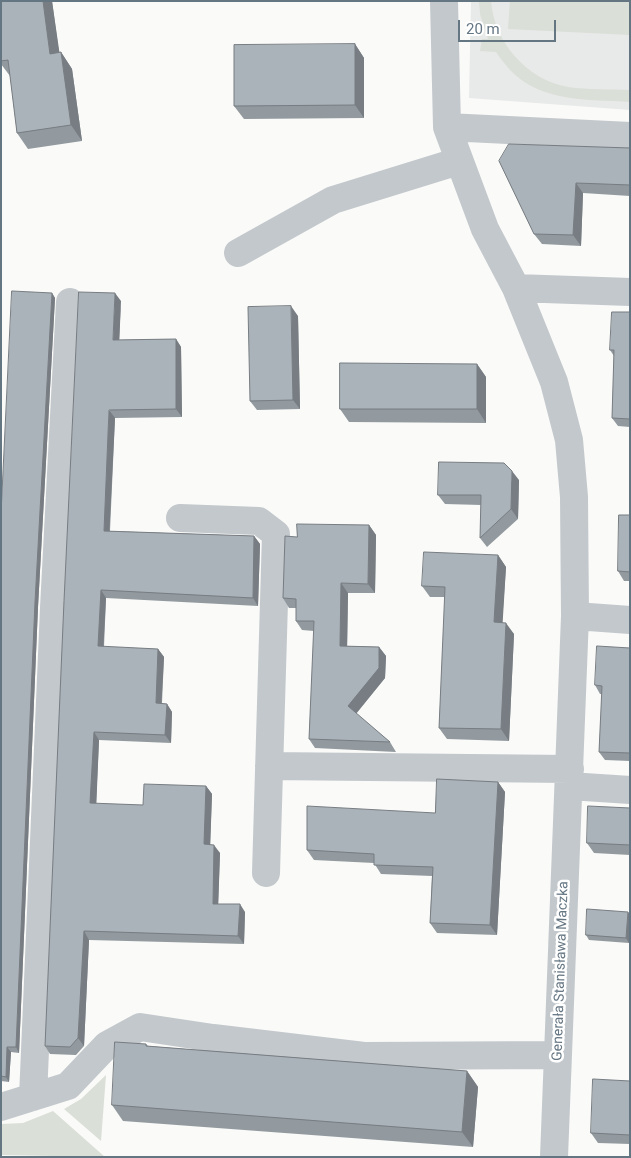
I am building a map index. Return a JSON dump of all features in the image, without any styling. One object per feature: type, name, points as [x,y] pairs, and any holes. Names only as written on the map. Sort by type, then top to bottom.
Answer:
[{"type":"street","name":"Generała Stanisława Maczka","points":[[444,1],[446,128],[485,229],[516,288],[554,382],[569,440],[574,497],[575,616],[554,1157]]},
{"type":"street","points":[[446,128],[630,136]]},
{"type":"street","points":[[238,253],[333,200],[459,161]]},
{"type":"street","points":[[516,288],[630,292]]},
{"type":"street","points":[[33,1097],[70,302]]},
{"type":"street","points":[[180,518],[259,521],[276,534],[266,873]]},
{"type":"street","points":[[575,616],[630,620]]},
{"type":"street","points":[[269,766],[570,778],[630,790]]},
{"type":"street","points":[[1,1107],[68,1086],[107,1045],[140,1026],[213,1038],[364,1056],[558,1055]]},
{"type":"shaded area","points":[[471,1],[630,1],[630,110],[469,98]]},
{"type":"shaded area","points":[[479,1],[491,1],[493,16],[499,31],[515,57],[526,68],[553,83],[568,87],[630,90],[630,102],[566,97],[536,89],[523,81],[510,70],[496,52],[480,51],[482,39],[488,39],[480,14]]},
{"type":"shaded area","points":[[510,1],[630,1],[630,35],[508,29]]},
{"type":"shaded area","points":[[106,1075],[101,1141],[64,1109],[81,1099]]},
{"type":"shaded area","points":[[53,1111],[105,1157],[1,1155],[1,1124],[23,1123]]},
{"type":"building","points":[[1,1],[43,1],[50,54],[61,52],[71,125],[17,133],[8,60],[1,61]]},
{"type":"building","points":[[355,44],[355,105],[234,106],[234,45]]},
{"type":"building","points":[[509,144],[630,148],[630,185],[576,183],[573,235],[534,234],[499,161]]},
{"type":"building","points":[[12,291],[52,293],[35,602],[16,1047],[7,1047],[6,1077],[1,1076],[1,514]]},
{"type":"building","points":[[79,292],[115,293],[113,340],[176,339],[176,409],[109,410],[104,531],[254,536],[253,598],[101,590],[98,646],[158,649],[156,703],[167,704],[165,735],[94,732],[90,803],[143,805],[144,784],[206,786],[204,844],[214,845],[213,904],[240,904],[238,936],[84,931],[78,1038],[70,1047],[45,1046]]},
{"type":"building","points":[[291,306],[293,400],[250,401],[248,307]]},
{"type":"building","points":[[612,312],[630,312],[630,419],[612,418],[614,350],[610,350]]},
{"type":"building","points":[[340,363],[477,364],[477,409],[340,409]]},
{"type":"building","points":[[439,462],[504,463],[512,471],[511,509],[480,538],[481,495],[438,495]]},
{"type":"building","points":[[619,515],[630,515],[630,572],[618,571]]},
{"type":"building","points":[[297,524],[369,525],[368,584],[341,583],[340,646],[379,647],[379,668],[348,706],[390,742],[309,739],[314,621],[296,621],[296,599],[283,598],[285,536],[297,537]]},
{"type":"building","points":[[424,552],[498,555],[494,622],[506,623],[501,729],[439,728],[445,587],[422,586]]},
{"type":"building","points":[[597,646],[630,648],[630,753],[599,752],[602,686],[595,685]]},
{"type":"building","points":[[437,779],[498,782],[490,925],[430,923],[433,867],[374,865],[374,854],[307,850],[307,806],[435,813]]},
{"type":"building","points":[[588,806],[630,808],[630,845],[587,843]]},
{"type":"building","points":[[587,909],[628,912],[626,938],[586,935]]},
{"type":"building","points":[[115,1042],[467,1071],[462,1132],[112,1105]]},
{"type":"building","points":[[593,1079],[630,1081],[630,1135],[591,1133]]}]
